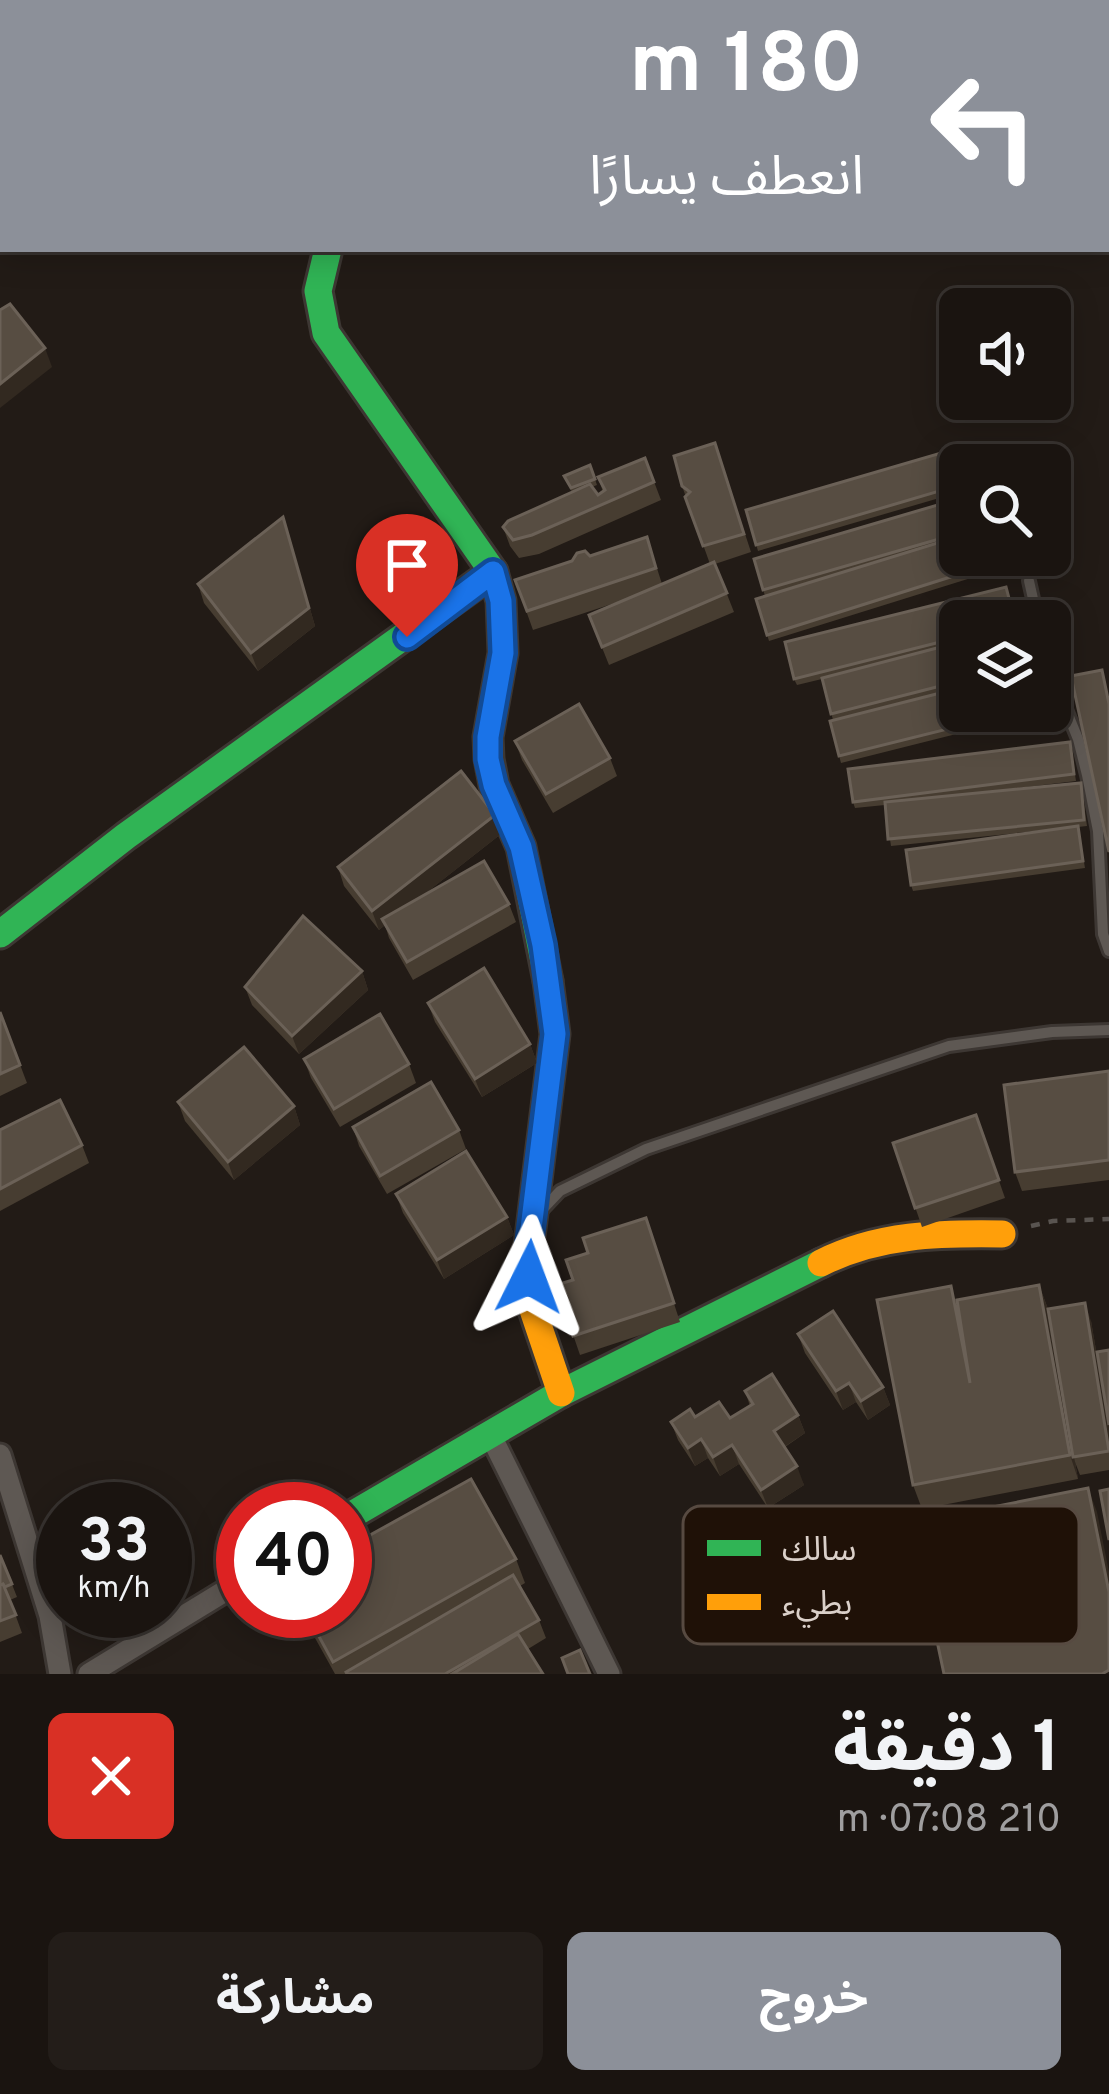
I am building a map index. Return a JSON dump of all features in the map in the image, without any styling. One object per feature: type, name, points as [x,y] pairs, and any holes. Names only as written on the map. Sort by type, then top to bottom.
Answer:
[{"type":"street","points":[[327,252],[317,285],[318,302],[336,352],[493,572],[501,601],[503,653],[488,759],[521,847],[543,945],[555,1034],[528,1253],[530,1301],[561,1394]]},
{"type":"street","points":[[0,934],[126,836],[493,572]]},
{"type":"street","points":[[372,1503],[561,1394],[857,1246],[913,1233],[1002,1234]]},
{"type":"street","points":[[490,1434],[609,1674]]},
{"type":"street","points":[[0,1455],[50,1616],[60,1674]]},
{"type":"street","points":[[88,1674],[216,1596]]},
{"type":"lane","points":[[1030,581],[1034,600]]},
{"type":"lane","points":[[1071,722],[1088,775],[1098,831],[1103,934],[1109,951]]},
{"type":"lane","points":[[531,1221],[560,1191],[646,1150],[949,1046],[1052,1032],[1109,1030]]},
{"type":"path","points":[[1002,1234],[1053,1221],[1109,1220]]},
{"type":"building","points":[[10,304],[45,348],[0,384],[0,310]]},
{"type":"building","points":[[715,443],[744,534],[703,546],[685,497],[690,492],[682,486],[674,456]]},
{"type":"building","points":[[939,454],[939,491],[756,545],[746,510]]},
{"type":"building","points":[[645,458],[654,482],[532,535],[513,540],[503,527],[590,484],[598,495],[605,490],[598,477]]},
{"type":"building","points":[[590,465],[595,479],[571,488],[564,476]]},
{"type":"building","points":[[939,505],[939,539],[763,590],[754,559]]},
{"type":"building","points":[[283,517],[309,608],[251,653],[198,584]]},
{"type":"building","points":[[647,537],[656,568],[527,611],[515,580],[572,561],[577,553],[585,551],[590,556]]},
{"type":"building","points":[[939,542],[939,576],[954,576],[767,635],[756,599]]},
{"type":"building","points":[[714,562],[727,593],[602,647],[589,615]]},
{"type":"building","points":[[1006,587],[1009,600],[954,600]]},
{"type":"building","points":[[939,604],[939,642],[794,679],[785,642]]},
{"type":"building","points":[[939,647],[939,686],[831,714],[822,678]]},
{"type":"building","points":[[1102,670],[1109,704],[1109,852],[1071,676]]},
{"type":"building","points":[[939,693],[939,731],[839,756],[830,721]]},
{"type":"building","points":[[579,704],[610,758],[546,794],[515,741]]},
{"type":"building","points":[[1070,742],[1074,774],[853,802],[848,769]]},
{"type":"building","points":[[461,771],[495,815],[372,911],[338,867]]},
{"type":"building","points":[[1081,783],[1084,820],[888,839],[885,802]]},
{"type":"building","points":[[1078,826],[1083,861],[911,885],[906,850]]},
{"type":"building","points":[[484,861],[509,904],[407,962],[382,919]]},
{"type":"building","points":[[303,916],[362,971],[292,1036],[245,987]]},
{"type":"building","points":[[484,968],[530,1044],[475,1079],[428,1003]]},
{"type":"building","points":[[0,1012],[20,1065],[0,1074]]},
{"type":"building","points":[[380,1014],[409,1064],[334,1109],[304,1059]]},
{"type":"building","points":[[244,1047],[294,1106],[228,1162],[178,1102]]},
{"type":"building","points":[[1109,1071],[1109,1160],[1015,1172],[1004,1085]]},
{"type":"building","points":[[431,1082],[459,1130],[380,1176],[353,1127]]},
{"type":"building","points":[[60,1100],[82,1145],[0,1189],[0,1130]]},
{"type":"building","points":[[976,1115],[999,1180],[915,1208],[893,1143]]},
{"type":"building","points":[[466,1151],[507,1217],[437,1260],[396,1194]]},
{"type":"building","points":[[646,1218],[674,1303],[573,1336],[556,1285],[573,1280],[566,1260],[588,1253],[583,1238]]},
{"type":"building","points":[[1039,1285],[1070,1455],[913,1485],[877,1300],[951,1286],[970,1383],[957,1300]]},
{"type":"building","points":[[1085,1303],[1109,1451],[1073,1457],[1048,1309]]},
{"type":"building","points":[[833,1311],[883,1387],[861,1401],[849,1383],[836,1391],[798,1334]]},
{"type":"building","points":[[1109,1350],[1109,1425],[1097,1352]]},
{"type":"building","points":[[772,1374],[798,1415],[774,1431],[797,1466],[761,1490],[732,1445],[713,1457],[701,1439],[688,1448],[671,1422],[690,1409],[695,1417],[719,1402],[730,1418],[753,1404],[745,1391]]},
{"type":"building","points":[[471,1479],[516,1559],[333,1662],[320,1638],[372,1638],[372,1534]]},
{"type":"building","points":[[1088,1488],[1109,1592],[1109,1670],[1102,1674],[944,1674],[938,1644],[1079,1644],[1079,1506],[997,1506]]},
{"type":"building","points":[[1109,1489],[1109,1540],[1100,1491]]},
{"type":"building","points":[[0,1555],[12,1584],[5,1587],[0,1585]]},
{"type":"building","points":[[513,1575],[539,1620],[445,1674],[347,1674],[346,1672]]},
{"type":"building","points":[[0,1585],[16,1615],[0,1621]]},
{"type":"building","points":[[518,1634],[543,1674],[452,1674]]},
{"type":"building","points":[[580,1650],[590,1674],[568,1674],[562,1658]]},
{"type":"traffic: fast","points":[[327,252],[318,291],[326,333],[493,572],[501,601],[503,653],[488,737],[489,759],[494,785],[521,847],[548,981]]},
{"type":"traffic: fast","points":[[0,934],[126,836],[493,572]]},
{"type":"traffic: fast","points":[[372,1503],[561,1393],[821,1263]]},
{"type":"traffic: slow","points":[[548,981],[555,1034],[528,1253],[530,1301],[561,1393]]},
{"type":"traffic: slow","points":[[821,1263],[887,1241],[1002,1234]]},
{"type":"route","points":[[407,637],[493,572],[504,630],[488,759],[521,847],[543,945],[555,1034],[529,1277]]}]
